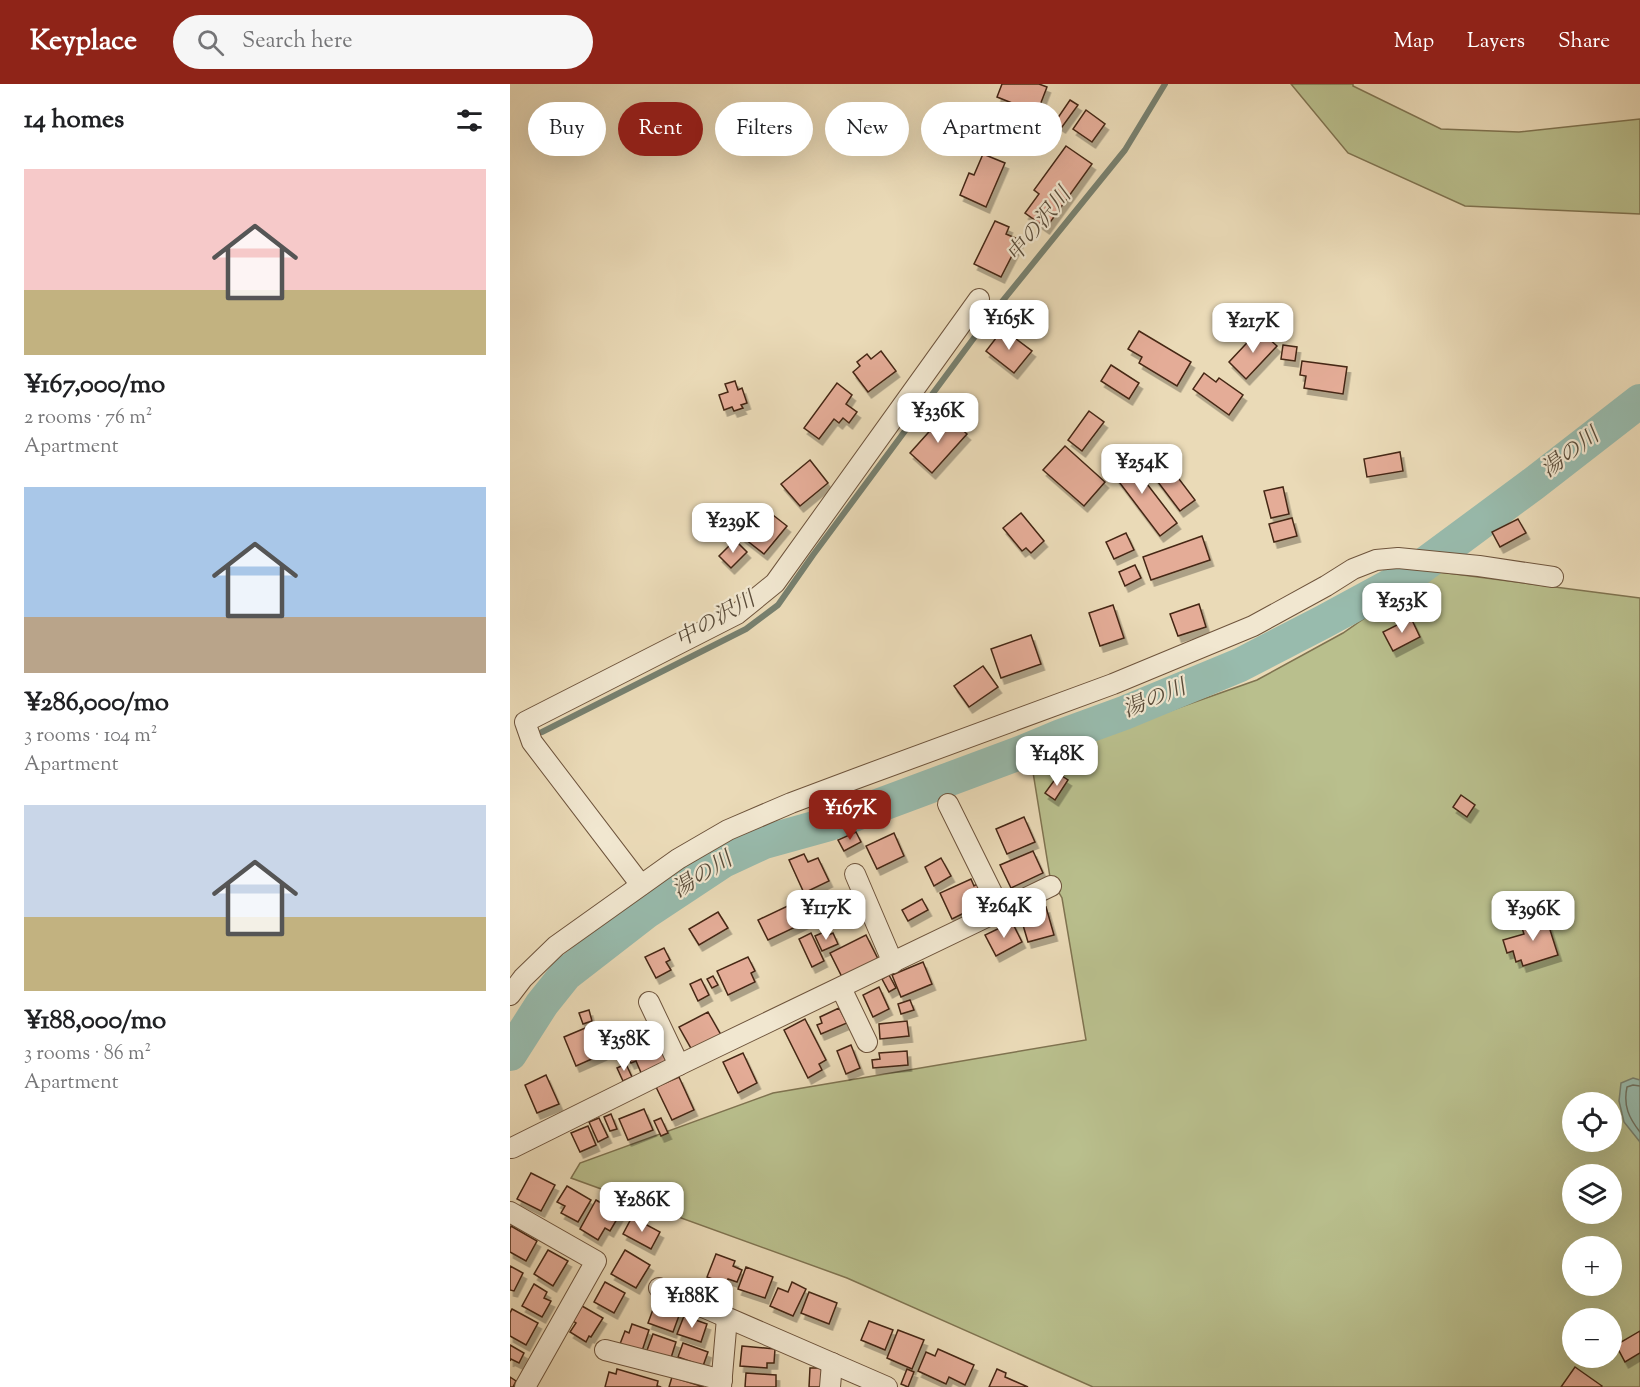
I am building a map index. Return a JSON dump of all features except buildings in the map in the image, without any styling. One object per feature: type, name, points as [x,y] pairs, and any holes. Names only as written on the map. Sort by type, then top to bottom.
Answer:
[{"type":"street","points":[[640,885],[532,742],[525,722],[736,614],[774,583],[979,299]]},
{"type":"street","points":[[510,995],[523,978],[556,946],[678,859],[728,830],[855,778],[1113,684],[1253,626],[1353,569],[1376,560],[1398,558],[1479,566],[1553,578]]},
{"type":"street","points":[[948,804],[1001,911]]},
{"type":"street","points":[[855,874],[893,963]]},
{"type":"street","points":[[510,1148],[1051,886]]},
{"type":"street","points":[[841,988],[867,1042]]},
{"type":"street","points":[[649,1002],[680,1065]]},
{"type":"street","points":[[510,1212],[596,1261],[525,1387]]},
{"type":"street","points":[[659,1288],[888,1387]]},
{"type":"street","points":[[605,1350],[721,1383],[727,1318]]},
{"type":"street","points":[[830,1387],[832,1363]]},
{"type":"green space","points":[[1291,84],[1353,84],[1441,129],[1519,132],[1640,119],[1640,214],[1465,206],[1348,153]]},
{"type":"green space","points":[[1432,571],[1640,598],[1640,1387],[1093,1387],[847,1278],[571,1178],[580,1163],[773,1093],[1086,1040],[1062,898],[1050,877],[1031,760],[1257,680],[1343,633]]},
{"type":"water","points":[[1633,1078],[1640,1080],[1640,1142],[1624,1122],[1621,1083]]},
{"type":"waterway","name":"中の沢川","points":[[542,732],[746,629],[778,605],[988,319],[1125,150],[1165,84]]},
{"type":"waterway","name":"湯の川","points":[[510,1054],[542,1004],[566,974],[646,912],[723,861],[764,842],[829,824],[1025,751],[1240,665],[1410,575],[1640,401]]}]
